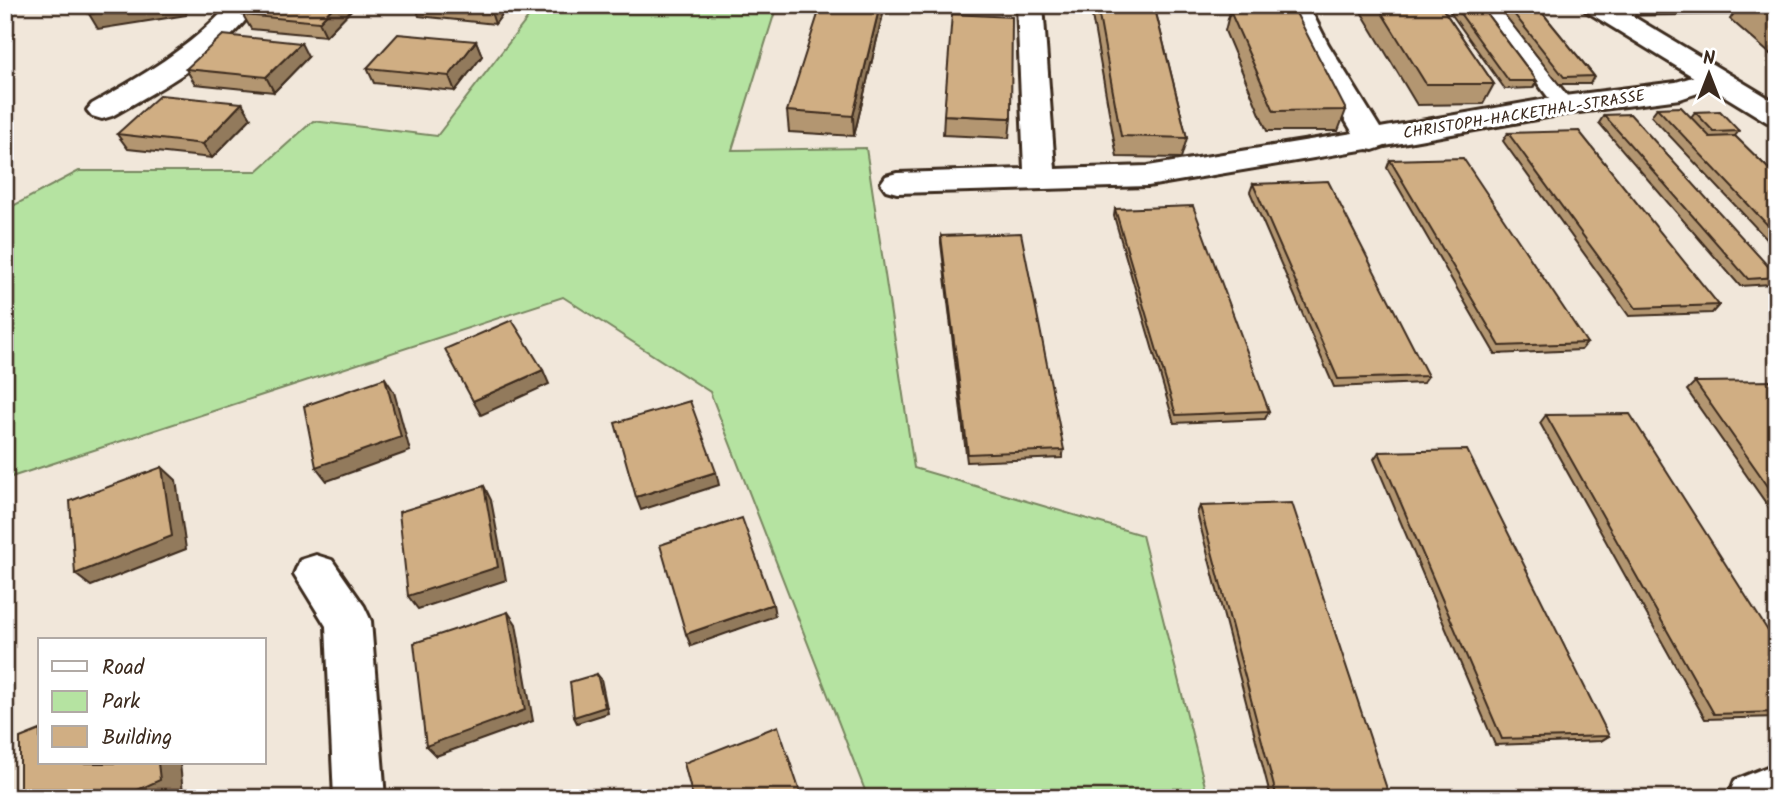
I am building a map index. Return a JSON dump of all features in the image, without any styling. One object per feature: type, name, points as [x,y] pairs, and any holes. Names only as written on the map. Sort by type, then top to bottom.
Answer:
[{"type":"street","points":[[102,110],[169,72],[225,26],[244,5]]},
{"type":"street","points":[[1030,5],[1040,177]]},
{"type":"street","points":[[1295,5],[1314,44],[1373,141]]},
{"type":"street","points":[[1598,7],[1777,116]]},
{"type":"street","name":"CHRISTOPH-HACKETHAL-STRASSE","points":[[897,183],[1148,176],[1373,141],[1564,105],[1680,90],[1715,78]]},
{"type":"street","points":[[316,574],[348,621],[360,798]]},
{"type":"street","points":[[1753,798],[1777,788]]},
{"type":"lane","points":[[1487,5],[1564,105]]},
{"type":"lane","points":[[1598,7],[1777,7]]},
{"type":"green space","points":[[538,5],[777,5],[732,150],[866,148],[914,468],[1142,535],[1208,798],[868,798],[710,392],[563,297],[5,479],[5,210],[79,171],[257,171],[313,121],[437,136]]},
{"type":"building","points":[[92,5],[149,5],[89,14]]},
{"type":"building","points":[[253,5],[335,5],[319,22],[243,15]]},
{"type":"building","points":[[447,5],[493,5],[490,9]]},
{"type":"building","points":[[821,5],[880,5],[853,116],[787,111]]},
{"type":"building","points":[[1097,5],[1154,5],[1187,138],[1121,136]]},
{"type":"building","points":[[1377,5],[1440,5],[1494,84],[1426,84]]},
{"type":"building","points":[[1454,5],[1480,5],[1537,81],[1509,81]]},
{"type":"building","points":[[1507,5],[1536,5],[1594,76],[1564,77]]},
{"type":"building","points":[[1230,11],[1295,11],[1346,110],[1274,111]]},
{"type":"building","points":[[952,14],[1012,17],[1011,118],[944,115]]},
{"type":"building","points":[[398,34],[476,41],[449,76],[367,68]]},
{"type":"building","points":[[223,35],[301,43],[266,77],[186,69]]},
{"type":"building","points":[[160,95],[242,103],[203,144],[117,134]]},
{"type":"building","points":[[1681,107],[1710,137],[1735,136],[1777,177],[1777,235],[1657,108]]},
{"type":"building","points":[[1720,111],[1739,131],[1714,132],[1695,112]]},
{"type":"building","points":[[1630,114],[1777,277],[1748,279],[1604,115]]},
{"type":"building","points":[[1579,131],[1719,305],[1636,308],[1508,133]]},
{"type":"building","points":[[1463,158],[1587,343],[1500,346],[1390,160]]},
{"type":"building","points":[[1328,181],[1428,376],[1338,379],[1253,184]]},
{"type":"building","points":[[1193,206],[1269,411],[1176,415],[1115,209]]},
{"type":"building","points":[[1021,233],[1064,450],[968,454],[941,236]]},
{"type":"building","points":[[512,320],[543,370],[473,401],[445,349]]},
{"type":"building","points":[[385,378],[401,437],[316,467],[304,406]]},
{"type":"building","points":[[1695,382],[1777,382],[1777,499]]},
{"type":"building","points":[[690,401],[716,472],[636,497],[615,423]]},
{"type":"building","points":[[1630,414],[1777,645],[1777,712],[1714,714],[1546,415]]},
{"type":"building","points":[[1467,450],[1609,736],[1502,739],[1379,452]]},
{"type":"building","points":[[162,467],[172,536],[75,574],[70,501]]},
{"type":"building","points":[[484,486],[498,567],[408,596],[399,512]]},
{"type":"building","points":[[1292,503],[1390,798],[1277,798],[1200,506]]},
{"type":"building","points":[[742,518],[773,604],[686,634],[660,545]]},
{"type":"building","points":[[508,612],[525,710],[426,746],[414,643]]},
{"type":"building","points":[[597,674],[605,707],[574,717],[570,682]]},
{"type":"building","points":[[778,726],[802,798],[693,798],[684,763]]},
{"type":"building","points":[[38,731],[38,764],[158,764],[160,780],[120,798],[20,798],[20,738]]}]
